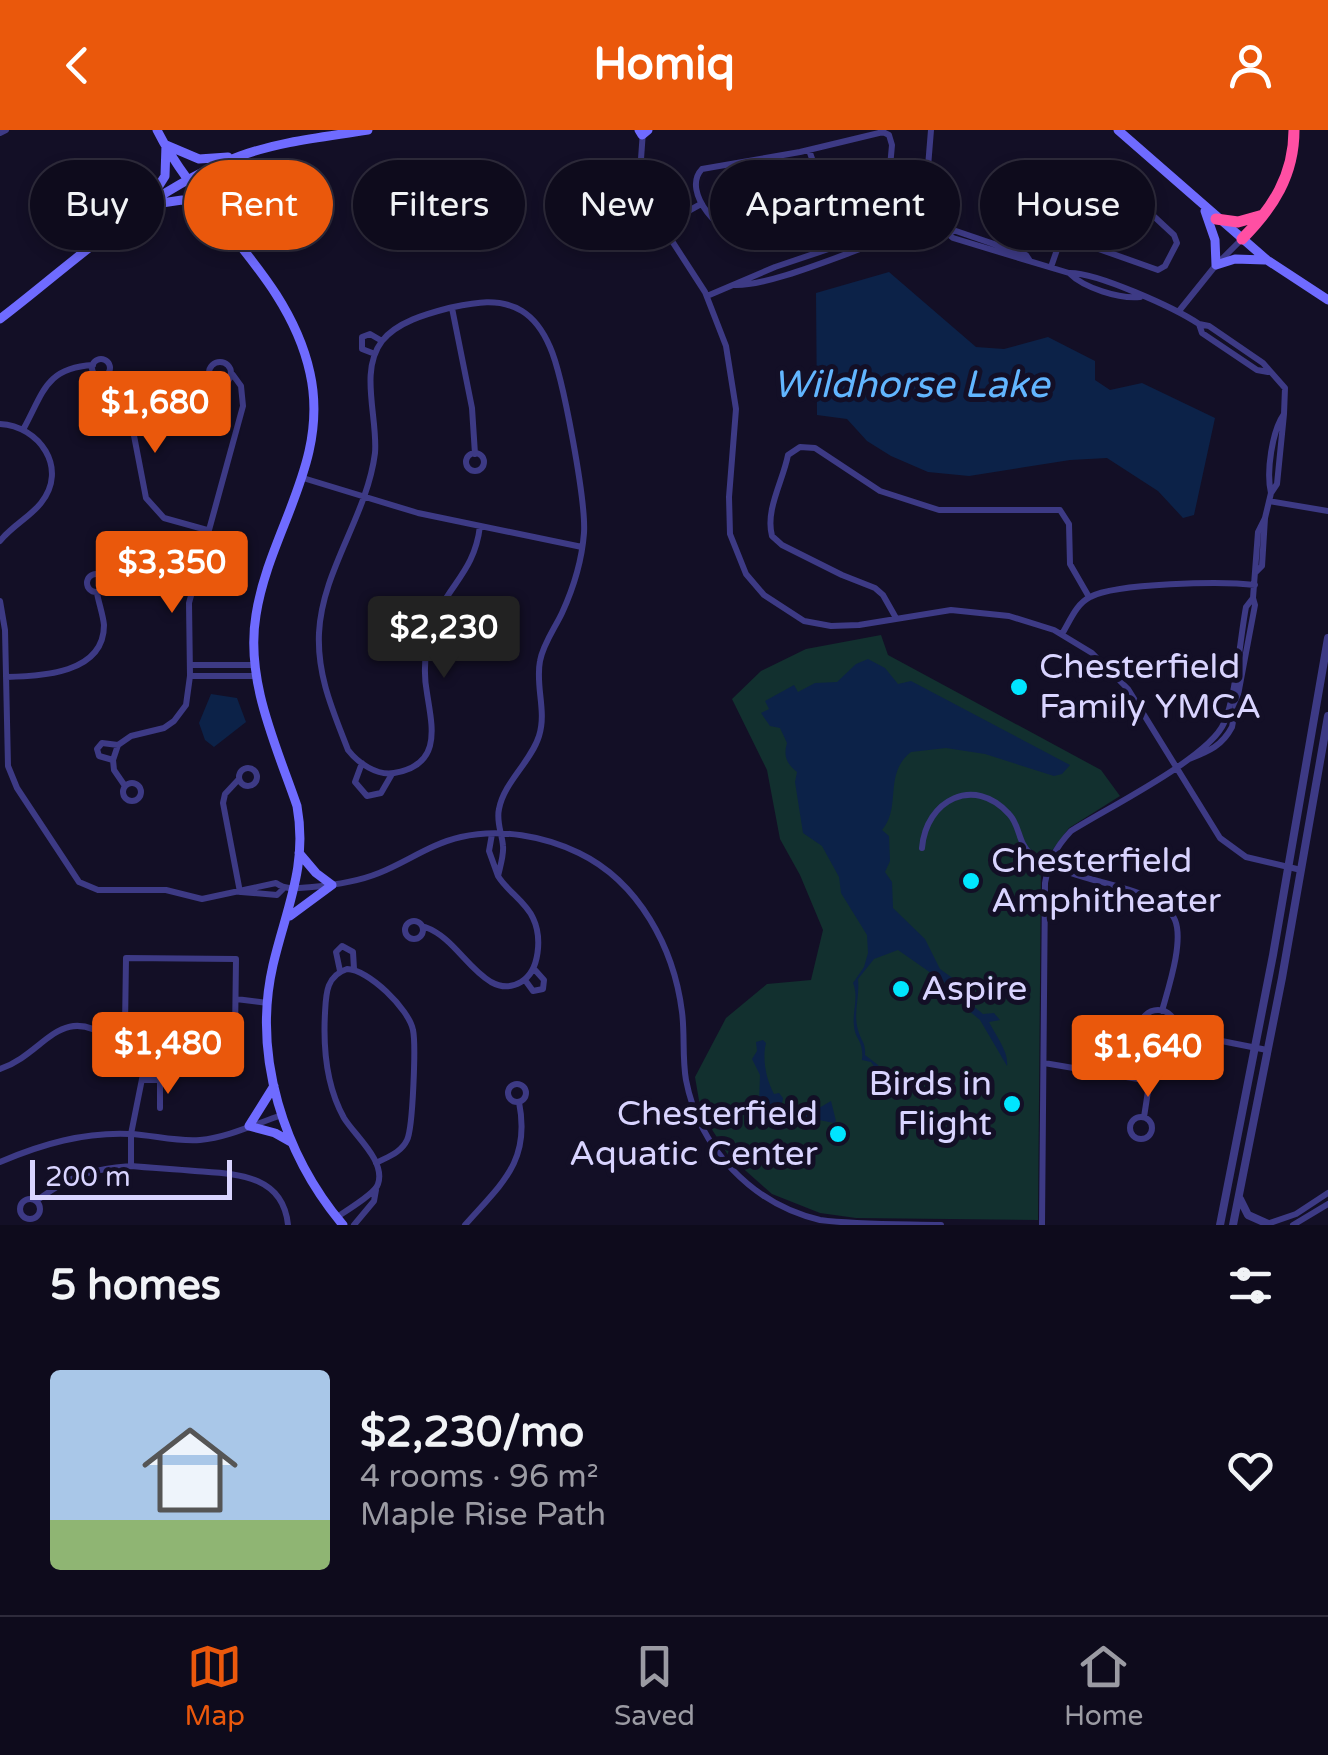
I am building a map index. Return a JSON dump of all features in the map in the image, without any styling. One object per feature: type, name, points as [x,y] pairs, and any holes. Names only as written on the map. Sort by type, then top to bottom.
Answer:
[{"type":"highway","points":[[1242,239],[1266,213],[1288,168],[1294,130]]},
{"type":"highway","points":[[1216,219],[1247,221],[1266,213]]},
{"type":"main road","points":[[157,130],[184,172]]},
{"type":"main road","points":[[232,160],[288,142],[368,130]]},
{"type":"main road","points":[[1118,130],[1216,219],[1267,260],[1328,300]]},
{"type":"main road","points":[[166,144],[199,159],[240,156]]},
{"type":"main road","points":[[164,178],[166,144]]},
{"type":"main road","points":[[236,160],[240,156]]},
{"type":"main road","points":[[1204,209],[1215,240],[1216,264],[1267,260]]},
{"type":"main road","points":[[0,319],[89,250]]},
{"type":"main road","points":[[243,250],[277,295],[303,348],[313,387],[312,434],[303,478],[262,583],[254,626],[263,706],[297,806],[299,853],[296,888],[274,963],[268,1003],[268,1050],[290,1142],[313,1184],[340,1221]]},
{"type":"main road","points":[[288,918],[332,885],[316,874],[299,853]]},
{"type":"main road","points":[[274,1086],[248,1126],[275,1133],[290,1142]]},
{"type":"street","points":[[928,160],[930,130]]},
{"type":"street","points":[[643,131],[644,160]]},
{"type":"street","points":[[710,212],[693,188],[694,179],[702,170],[883,132],[889,135],[892,145],[891,160]]},
{"type":"street","points":[[809,150],[812,160]]},
{"type":"street","points":[[1083,175],[1132,196],[1174,235],[1177,244],[1165,266],[1158,270],[1062,236],[1083,175]]},
{"type":"street","points":[[690,210],[701,204]]},
{"type":"street","points":[[960,232],[1026,255],[1030,261],[1069,274],[1081,273],[1179,311],[1262,362],[1285,388],[1277,484],[1265,518],[1262,566],[1256,572],[1255,605],[1232,728],[1213,750],[1189,759],[1071,831],[1057,846],[1049,863],[1045,883],[1042,1225]]},
{"type":"street","points":[[1179,311],[1216,264],[1242,239]]},
{"type":"street","points":[[677,250],[707,296],[726,346],[736,436],[728,519],[734,549],[746,574],[764,596],[804,621],[831,626],[937,611],[980,611],[1034,623],[1062,634],[1092,652],[1128,689],[1211,827],[1230,846],[1246,857],[1301,870]]},
{"type":"street","points":[[707,296],[745,278],[843,250]]},
{"type":"street","points":[[1051,268],[1057,250]]},
{"type":"street","points":[[392,774],[374,771],[348,750],[324,690],[319,661],[322,612],[365,497],[374,455],[371,370],[382,341],[405,324],[452,308],[485,302],[504,304],[522,311],[537,324],[551,349],[584,515],[582,547],[564,608],[540,660],[540,732],[534,749],[504,796],[489,851],[498,876],[534,919],[535,969],[544,980],[543,990],[533,992],[524,980]]},
{"type":"street","points":[[452,308],[472,408],[475,454]]},
{"type":"street","points":[[375,354],[362,349],[362,337],[370,334],[382,341]]},
{"type":"street","points":[[24,428],[54,375],[66,368],[105,360],[126,394],[146,498],[164,518],[207,530]]},
{"type":"street","points":[[93,365],[98,376],[114,377]]},
{"type":"street","points":[[125,786],[118,780],[113,760],[118,745],[130,736],[164,728],[186,706],[190,676],[189,603],[243,406],[242,386],[232,375]]},
{"type":"street","points":[[0,424],[24,428],[40,440],[48,453],[49,483],[39,506],[0,541]]},
{"type":"street","points":[[896,618],[875,588],[842,575],[772,536],[770,515],[783,484],[788,455],[800,447],[815,448],[880,492],[939,510],[1060,510],[1070,524],[1070,564],[1089,597]]},
{"type":"street","points":[[303,478],[480,526],[582,547]]},
{"type":"street","points":[[1270,497],[1328,510]]},
{"type":"street","points":[[362,764],[355,782],[367,796],[382,793],[392,774],[420,760],[432,742],[434,720],[426,692],[426,653],[436,614],[475,555],[480,526]]},
{"type":"street","points":[[1062,634],[1089,597],[1118,590],[1255,584]]},
{"type":"street","points":[[7,677],[46,676],[89,658],[98,647],[104,624],[97,594]]},
{"type":"street","points":[[0,601],[7,677],[7,754],[12,777],[79,882],[98,890],[166,890],[190,898],[240,892],[277,895],[284,888],[332,885],[381,872],[447,840],[495,834],[544,840],[584,856],[626,888],[646,912],[669,955],[675,977],[682,1013],[686,1080],[698,1118],[709,1141],[740,1178],[790,1210],[835,1223],[941,1225]]},
{"type":"street","points":[[1220,1225],[1328,638]]},
{"type":"street","points":[[190,665],[256,670]]},
{"type":"street","points":[[190,676],[256,670]]},
{"type":"street","points":[[1234,1225],[1328,716]]},
{"type":"street","points":[[113,760],[99,756],[97,749],[105,742],[118,745]]},
{"type":"street","points":[[239,779],[225,794],[223,816],[240,892]]},
{"type":"street","points":[[922,848],[928,820],[936,810],[955,797],[970,795],[997,803],[1015,821],[1027,851],[1102,885],[1162,903],[1175,920],[1178,937],[1162,1011]]},
{"type":"street","points":[[495,834],[503,845],[498,876]]},
{"type":"street","points":[[425,928],[442,935],[495,984],[511,987],[535,969]]},
{"type":"street","points":[[340,971],[336,952],[342,946],[353,952],[354,968]]},
{"type":"street","points":[[116,1042],[125,1027],[126,958],[236,959],[236,1035]]},
{"type":"street","points":[[354,1225],[374,1201],[379,1174],[376,1163],[344,1117],[326,1063],[327,990],[340,971],[354,968],[368,974],[407,1015],[414,1032],[408,1138],[396,1153],[376,1163]]},
{"type":"street","points":[[236,999],[268,1003]]},
{"type":"street","points":[[1162,1011],[1174,1020],[1176,1032],[1170,1041],[1155,1046],[1145,1040],[1141,1023],[1148,1014],[1162,1011]]},
{"type":"street","points":[[0,1069],[71,1025],[92,1026],[116,1042],[141,1068],[143,1080],[131,1134],[131,1166]]},
{"type":"street","points":[[1176,1032],[1267,1050]]},
{"type":"street","points":[[1144,1118],[1155,1046]]},
{"type":"street","points":[[160,1108],[157,1054],[168,1052],[173,1058]]},
{"type":"street","points":[[1044,1063],[1150,1081]]},
{"type":"street","points":[[143,1080],[160,1080]]},
{"type":"street","points":[[465,1225],[499,1188],[516,1162],[523,1124],[519,1102]]},
{"type":"street","points":[[0,1162],[59,1140],[131,1134],[197,1140],[224,1136],[282,1115]]},
{"type":"street","points":[[36,1202],[88,1170],[131,1166],[247,1175],[278,1197],[286,1208],[288,1225]]},
{"type":"street","points":[[340,1221],[376,1190]]},
{"type":"street","points":[[1238,1195],[1248,1215],[1266,1224],[1296,1214],[1328,1194]]},
{"type":"street","points":[[1294,1225],[1328,1204]]},
{"type":"green space","points":[[881,635],[888,655],[1101,770],[1120,796],[1069,828],[1041,865],[1038,1220],[856,1218],[820,1213],[772,1194],[728,1155],[701,1112],[695,1077],[726,1018],[767,984],[811,980],[823,930],[780,839],[767,770],[732,699],[761,671],[806,649]]},
{"type":"water","name":"Wildhorse Lake","points":[[889,272],[976,347],[1004,349],[1048,337],[1095,361],[1095,380],[1110,390],[1142,383],[1215,418],[1194,515],[1183,518],[1158,491],[1107,458],[969,476],[928,472],[867,441],[847,419],[817,415],[816,293]]},
{"type":"water","points":[[868,659],[885,668],[898,684],[911,681],[1070,765],[1054,776],[985,754],[946,748],[911,752],[897,770],[891,811],[882,830],[889,836],[890,861],[885,872],[892,882],[893,908],[925,939],[940,969],[962,985],[972,1005],[983,1014],[994,1013],[1000,1020],[989,1022],[1004,1050],[1007,1066],[980,1020],[951,987],[898,950],[874,959],[858,979],[858,1030],[865,1055],[878,1065],[887,1085],[871,1062],[862,1060],[854,1026],[853,983],[864,967],[867,935],[841,893],[839,877],[822,846],[803,833],[797,772],[787,760],[787,743],[780,728],[770,726],[761,713],[769,709],[765,701],[794,685],[798,692],[815,683],[837,682],[856,664]]},
{"type":"water","points":[[211,694],[237,698],[246,722],[214,747],[205,740],[199,723]]},
{"type":"water","points":[[763,1040],[769,1082],[774,1094],[783,1098],[781,1109],[771,1114],[759,1104],[760,1075],[752,1059],[757,1051],[756,1042]]},
{"type":"water","points":[[831,1101],[834,1123],[819,1120],[806,1130],[801,1127],[802,1117],[797,1122],[790,1119],[792,1113],[812,1105],[819,1108]]},
{"type":"place","name":"Chesterfield Family YMCA","points":[[1019,687]]},
{"type":"place","name":"Chesterfield Amphitheater","points":[[971,881]]},
{"type":"place","name":"Aspire","points":[[901,989]]},
{"type":"place","name":"Birds in Flight","points":[[1012,1104]]},
{"type":"place","name":"Chesterfield Aquatic Center","points":[[838,1134]]}]
